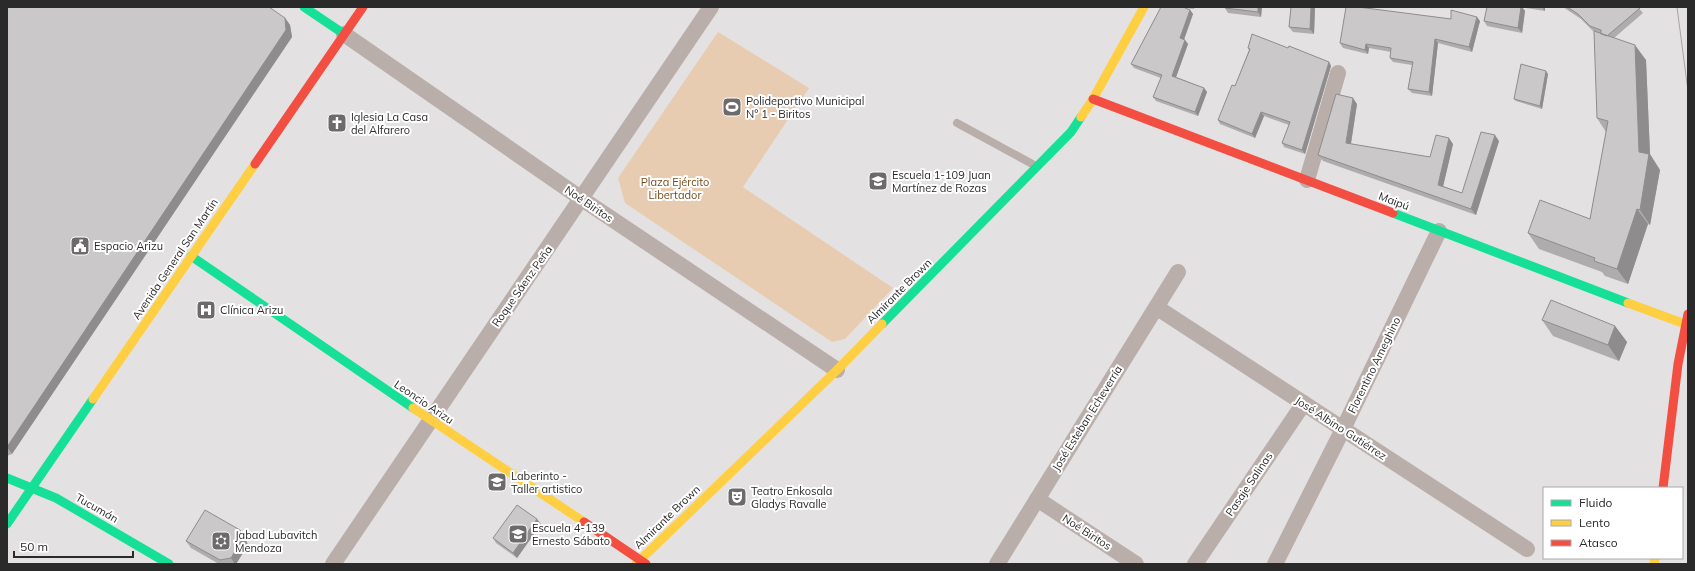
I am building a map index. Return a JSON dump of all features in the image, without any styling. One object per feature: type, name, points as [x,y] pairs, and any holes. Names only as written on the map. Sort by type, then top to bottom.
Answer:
[{"type":"street","points":[[304,7],[344,34]]},
{"type":"street","name":"Avenida General San Martín","points":[[7,524],[362,7]]},
{"type":"street","name":"Roque Sáenz Peña","points":[[333,564],[711,7]]},
{"type":"street","name":"Almirante Brown","points":[[641,563],[837,370],[1038,167],[1078,124],[1144,7]]},
{"type":"street","name":"Noé Biritos","points":[[344,34],[582,199],[837,370]]},
{"type":"street","points":[[1307,180],[1338,73]]},
{"type":"street","name":"Maipú","points":[[1093,99],[1685,324]]},
{"type":"street","name":"Florentino Ameghino","points":[[1275,564],[1343,429],[1439,231]]},
{"type":"street","name":"Leoncio Arizu","points":[[191,256],[641,563]]},
{"type":"street","name":"José Esteban Echeverría","points":[[997,564],[1178,272]]},
{"type":"street","name":"José Albino Gutiérrez","points":[[1156,307],[1527,549]]},
{"type":"street","points":[[1663,487],[1678,364],[1688,314]]},
{"type":"street","points":[[1678,364],[1684,375]]},
{"type":"street","name":"Pasaje Salinas","points":[[1195,564],[1304,403]]},
{"type":"street","name":"Tucumán","points":[[7,478],[65,503],[169,564]]},
{"type":"street","name":"Noé Biritos","points":[[1037,499],[1136,564]]},
{"type":"lane","points":[[957,123],[1038,167]]},
{"type":"green space","name":"Plaza Ejército Libertador","points":[[718,32],[809,88],[743,187],[893,288],[845,339],[832,342],[625,203],[618,178]]},
{"type":"building","name":"Espacio Arizu","points":[[7,7],[269,7],[285,18],[286,30],[7,447]]},
{"type":"building","points":[[1161,7],[1183,7],[1190,10],[1180,38],[1185,40],[1172,76],[1204,88],[1195,112],[1153,97],[1162,75],[1131,64]]},
{"type":"building","points":[[1258,7],[1258,12],[1225,8]]},
{"type":"building","points":[[1291,7],[1311,7],[1310,29],[1289,27]]},
{"type":"building","points":[[1346,7],[1358,7],[1451,19],[1451,10],[1477,17],[1469,47],[1435,39],[1429,92],[1408,89],[1413,62],[1390,58],[1391,48],[1366,44],[1365,50],[1340,43]]},
{"type":"building","points":[[1487,7],[1521,7],[1518,28],[1484,21]]},
{"type":"building","points":[[1567,7],[1640,8],[1607,36],[1601,34],[1601,30],[1590,26],[1578,14]]},
{"type":"building","points":[[1594,31],[1635,45],[1639,152],[1649,154],[1640,210],[1637,209],[1617,269],[1594,261],[1595,258],[1528,233],[1540,200],[1590,219],[1608,121],[1597,118]]},
{"type":"building","points":[[1252,34],[1288,48],[1289,46],[1329,62],[1302,150],[1282,143],[1290,122],[1261,112],[1252,134],[1218,120],[1232,85],[1235,86],[1250,49],[1248,48]]},
{"type":"building","points":[[1521,64],[1546,71],[1540,106],[1514,99]]},
{"type":"building","points":[[1336,94],[1353,98],[1346,143],[1430,157],[1436,135],[1449,138],[1438,185],[1462,193],[1481,132],[1495,135],[1471,209],[1318,155]]},
{"type":"building","points":[[1551,300],[1615,326],[1608,345],[1542,320]]},
{"type":"building","name":"Escuela 4-139 Ernesto Sábato","points":[[517,505],[537,519],[513,553],[493,538]]},
{"type":"building","name":"Jabad Lubavitch Mendoza","points":[[205,510],[240,530],[243,538],[231,558],[220,560],[186,541]]},
{"type":"tram line","points":[[1677,7],[1688,91]]},
{"type":"traffic: fast","points":[[304,7],[344,34]]},
{"type":"traffic: fast","points":[[882,324],[1071,132],[1081,117]]},
{"type":"traffic: fast","points":[[1393,213],[1628,303]]},
{"type":"traffic: fast","points":[[191,256],[413,408]]},
{"type":"traffic: fast","points":[[7,524],[93,399]]},
{"type":"traffic: fast","points":[[7,478],[56,498],[169,564]]},
{"type":"traffic: slow","points":[[1081,117],[1093,99],[1144,7]]},
{"type":"traffic: slow","points":[[93,399],[255,164]]},
{"type":"traffic: slow","points":[[1628,303],[1685,324]]},
{"type":"traffic: slow","points":[[636,564],[837,370],[882,324]]},
{"type":"traffic: slow","points":[[413,408],[584,522]]},
{"type":"traffic: slow","points":[[1654,564],[1655,559]]},
{"type":"traffic: jam","points":[[255,164],[363,7]]},
{"type":"traffic: jam","points":[[1093,99],[1393,213]]},
{"type":"traffic: jam","points":[[1663,487],[1678,364],[1688,314]]},
{"type":"traffic: jam","points":[[584,522],[646,564]]},
{"type":"place","name":"Polideportivo Municipal N° 1 - Biritos","points":[[732,107]]},
{"type":"place","name":"Iglesia La Casa del Alfarero","points":[[337,123]]},
{"type":"place","name":"Escuela 1-109 Juan Martínez de Rozas","points":[[878,181]]},
{"type":"place","name":"Espacio Arizu","points":[[80,246]]},
{"type":"place","name":"Clínica Arizu","points":[[206,310]]},
{"type":"place","name":"Laberinto - Taller artistico","points":[[497,482]]},
{"type":"place","name":"Teatro Enkosala Gladys Ravalle","points":[[737,497]]},
{"type":"place","name":"Escuela 4-139 Ernesto Sábato","points":[[518,534]]},
{"type":"place","name":"Jabad Lubavitch Mendoza","points":[[221,541]]}]
